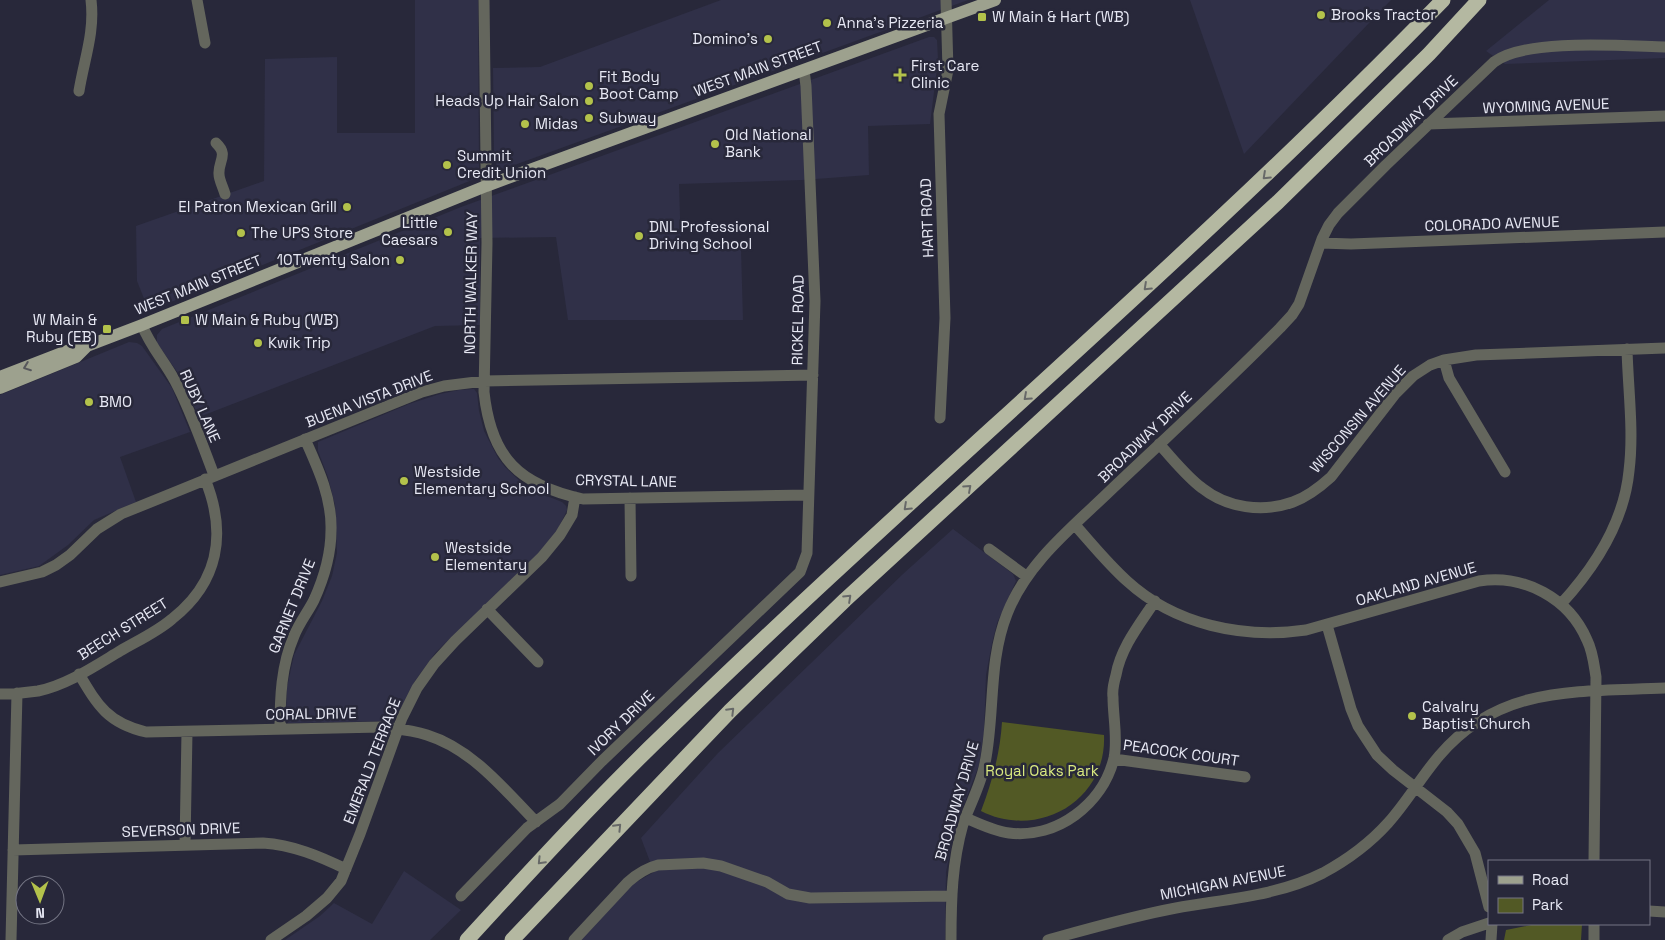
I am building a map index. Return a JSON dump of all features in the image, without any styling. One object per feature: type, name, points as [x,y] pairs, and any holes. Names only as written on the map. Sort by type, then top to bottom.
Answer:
[{"type":"highway","points":[[1301,142],[1429,0]]},
{"type":"highway","points":[[466,940],[668,730],[961,456],[1147,288],[1362,83],[1443,0]]},
{"type":"highway","points":[[512,940],[730,711],[839,606],[1278,202],[1429,54],[1479,0]]},
{"type":"highway","points":[[1460,20],[1484,0]]},
{"type":"highway","points":[[519,940],[584,863]]},
{"type":"main road","name":"WEST MAIN STREET","points":[[0,377],[72,349],[86,346],[142,325],[486,186],[995,0]]},
{"type":"main road","name":"WEST MAIN STREET","points":[[0,388],[76,357],[86,346]]},
{"type":"street","points":[[79,91],[91,37],[93,14],[91,0]]},
{"type":"street","points":[[198,0],[205,43]]},
{"type":"street","name":"NORTH WALKER WAY","points":[[484,0],[486,186],[484,382]]},
{"type":"street","name":"HART ROAD","points":[[940,418],[945,318],[940,114],[948,70],[946,0]]},
{"type":"street","name":"BROADWAY DRIVE","points":[[951,940],[951,896],[954,859],[966,818],[985,767],[991,726],[994,666],[997,648],[1006,615],[1026,576],[1075,525],[1266,343],[1292,315],[1306,288],[1329,224],[1428,124],[1502,56],[1550,46],[1665,46]]},
{"type":"street","name":"RICKEL ROAD","points":[[802,569],[807,553],[815,301],[804,70]]},
{"type":"street","name":"WYOMING AVENUE","points":[[1428,124],[1665,116]]},
{"type":"street","points":[[216,143],[220,147],[223,158],[219,169],[219,176],[225,194]]},
{"type":"street","name":"COLORADO AVENUE","points":[[1321,244],[1665,232]]},
{"type":"street","name":"RUBY LANE","points":[[142,325],[151,346],[175,380],[193,422],[209,477]]},
{"type":"street","name":"WISCONSIN AVENUE","points":[[1159,444],[1202,488],[1218,498],[1233,504],[1258,508],[1280,506],[1294,502],[1319,488],[1331,477],[1396,393],[1413,376],[1430,365],[1444,360],[1476,355],[1665,348]]},
{"type":"street","points":[[1561,604],[1582,581],[1598,558],[1613,529],[1624,500],[1631,450],[1627,349]]},
{"type":"street","points":[[1444,360],[1449,378],[1505,472]]},
{"type":"street","name":"BUENA VISTA DRIVE","points":[[0,582],[42,572],[56,565],[70,555],[97,529],[121,514],[422,392],[444,386],[484,382],[813,375]]},
{"type":"street","name":"CRYSTAL LANE","points":[[484,382],[486,414],[492,434],[502,453],[515,468],[532,482],[549,490],[583,498],[808,494]]},
{"type":"street","name":"GARNET DRIVE","points":[[280,730],[280,706],[284,668],[294,636],[314,601],[330,552],[330,508],[325,486],[306,439]]},
{"type":"street","name":"BEECH STREET","points":[[0,694],[17,694],[40,690],[79,674],[172,620],[202,588],[211,567],[218,525],[209,477]]},
{"type":"street","name":"EMERALD TERRACE","points":[[271,940],[306,916],[324,900],[341,880],[398,729],[417,688],[434,664],[487,609],[542,557],[560,535],[572,515],[576,497]]},
{"type":"street","points":[[630,498],[631,576]]},
{"type":"street","name":"OAKLAND AVENUE","points":[[1075,525],[1127,582],[1155,601],[1188,618],[1226,629],[1247,632],[1288,633],[1327,626],[1454,588],[1491,579],[1527,585],[1552,597],[1572,614],[1587,639],[1593,657],[1596,691],[1594,860]]},
{"type":"street","points":[[989,549],[1026,576]]},
{"type":"street","name":"IVORY DRIVE","points":[[461,896],[527,828],[560,804],[602,761],[802,569]]},
{"type":"street","points":[[966,818],[1008,833],[1036,832],[1063,823],[1080,813],[1097,795],[1106,781],[1114,759],[1112,695],[1116,673],[1123,653],[1155,601]]},
{"type":"street","points":[[487,609],[538,662]]},
{"type":"street","points":[[1327,626],[1351,709],[1358,726],[1376,755],[1392,770],[1447,812],[1458,824],[1475,853],[1488,903]]},
{"type":"street","name":"CORAL DRIVE","points":[[79,674],[98,705],[112,719],[129,728],[146,732],[381,727],[428,735],[464,753],[494,779],[536,822]]},
{"type":"street","name":"MICHIGAN AVENUE","points":[[1048,940],[1144,914],[1280,889],[1308,879],[1343,862],[1373,839],[1388,823],[1451,742],[1482,719],[1502,708],[1538,696],[1558,693],[1665,688]]},
{"type":"street","points":[[11,940],[17,694]]},
{"type":"street","points":[[185,845],[187,732]]},
{"type":"street","name":"PEACOCK COURT","points":[[1114,759],[1245,777]]},
{"type":"street","name":"SEVERSON DRIVE","points":[[13,850],[278,844],[314,854],[346,869]]},
{"type":"street","points":[[574,940],[628,882],[650,867],[658,865],[703,863],[721,866],[767,882],[788,894],[810,898],[951,896]]},
{"type":"street","points":[[1650,911],[1665,912]]},
{"type":"street","points":[[1448,940],[1462,932],[1488,924]]},
{"type":"street","points":[[1490,925],[1491,940]]},
{"type":"street","points":[[1594,925],[1594,940]]},
{"type":"shaded area","points":[[415,0],[478,0],[479,171],[477,178],[149,311],[137,281],[136,226],[264,181],[265,59],[337,57],[337,133],[415,133]]},
{"type":"shaded area","points":[[721,0],[968,0],[509,167],[503,169],[497,166],[494,158],[493,68],[540,67]]},
{"type":"shaded area","points":[[1190,0],[1391,0],[1244,154]]},
{"type":"shaded area","points":[[1549,0],[1665,0],[1665,58],[1505,64],[1486,51]]},
{"type":"shaded area","points":[[929,37],[934,37],[937,40],[938,60],[930,124],[868,126],[869,175],[802,180],[679,184],[681,249],[741,248],[743,320],[568,320],[556,237],[480,238],[480,325],[435,326],[199,417],[180,376],[157,343],[157,335],[162,329],[461,207]]},
{"type":"shaded area","points":[[129,342],[142,346],[172,388],[190,432],[120,457],[136,502],[94,520],[68,545],[39,566],[0,575],[0,395]]},
{"type":"shaded area","name":"Westside Elementary","points":[[474,389],[477,393],[484,431],[498,458],[505,467],[527,488],[562,502],[566,506],[567,510],[558,529],[538,554],[436,652],[415,681],[394,721],[288,723],[286,715],[287,687],[294,655],[322,601],[332,576],[337,553],[335,505],[328,477],[318,451],[318,442],[409,404],[440,394]]},
{"type":"shaded area","points":[[953,529],[1013,574],[1016,581],[997,623],[992,643],[986,675],[984,732],[979,765],[960,815],[946,872],[945,940],[580,940],[633,884],[654,872],[641,838],[718,753],[903,574]]},
{"type":"shaded area","points":[[404,871],[461,910],[430,940],[285,940],[320,916],[334,903],[372,924]]},
{"type":"green space","name":"Royal Oaks Park","points":[[1002,722],[1104,735],[1102,758],[1094,779],[1081,796],[1065,809],[1046,817],[1025,821],[1003,819],[981,811],[995,768]]},
{"type":"green space","points":[[1531,925],[1582,925],[1581,940],[1504,940],[1506,930]]},
{"type":"place","name":"Brooks Tractor","points":[[1321,15]]},
{"type":"place","name":"W Main & Hart (WB)","points":[[982,17]]},
{"type":"place","name":"Anna's Pizzeria","points":[[827,23]]},
{"type":"place","name":"Domino's","points":[[768,39]]},
{"type":"place","name":"First Care Clinic","points":[[900,75]]},
{"type":"place","name":"Fit Body Boot Camp","points":[[589,86]]},
{"type":"place","name":"Heads Up Hair Salon","points":[[589,101]]},
{"type":"place","name":"Subway","points":[[589,118]]},
{"type":"place","name":"Midas","points":[[525,124]]},
{"type":"place","name":"Old National Bank","points":[[715,144]]},
{"type":"place","name":"Summit Credit Union","points":[[447,165]]},
{"type":"place","name":"El Patron Mexican Grill","points":[[347,207]]},
{"type":"place","name":"Little Caesars","points":[[448,232]]},
{"type":"place","name":"The UPS Store","points":[[241,233]]},
{"type":"place","name":"DNL Professional Driving School","points":[[639,236]]},
{"type":"place","name":"10Twenty Salon","points":[[400,260]]},
{"type":"place","name":"W Main & Ruby (WB)","points":[[185,320]]},
{"type":"place","name":"W Main & Ruby (EB)","points":[[107,329]]},
{"type":"place","name":"Kwik Trip","points":[[258,343]]},
{"type":"place","name":"BMO","points":[[89,402]]},
{"type":"place","name":"Westside Elementary School","points":[[404,481]]},
{"type":"place","name":"Westside Elementary","points":[[435,557]]},
{"type":"place","name":"Calvalry Baptist Church","points":[[1412,716]]}]
